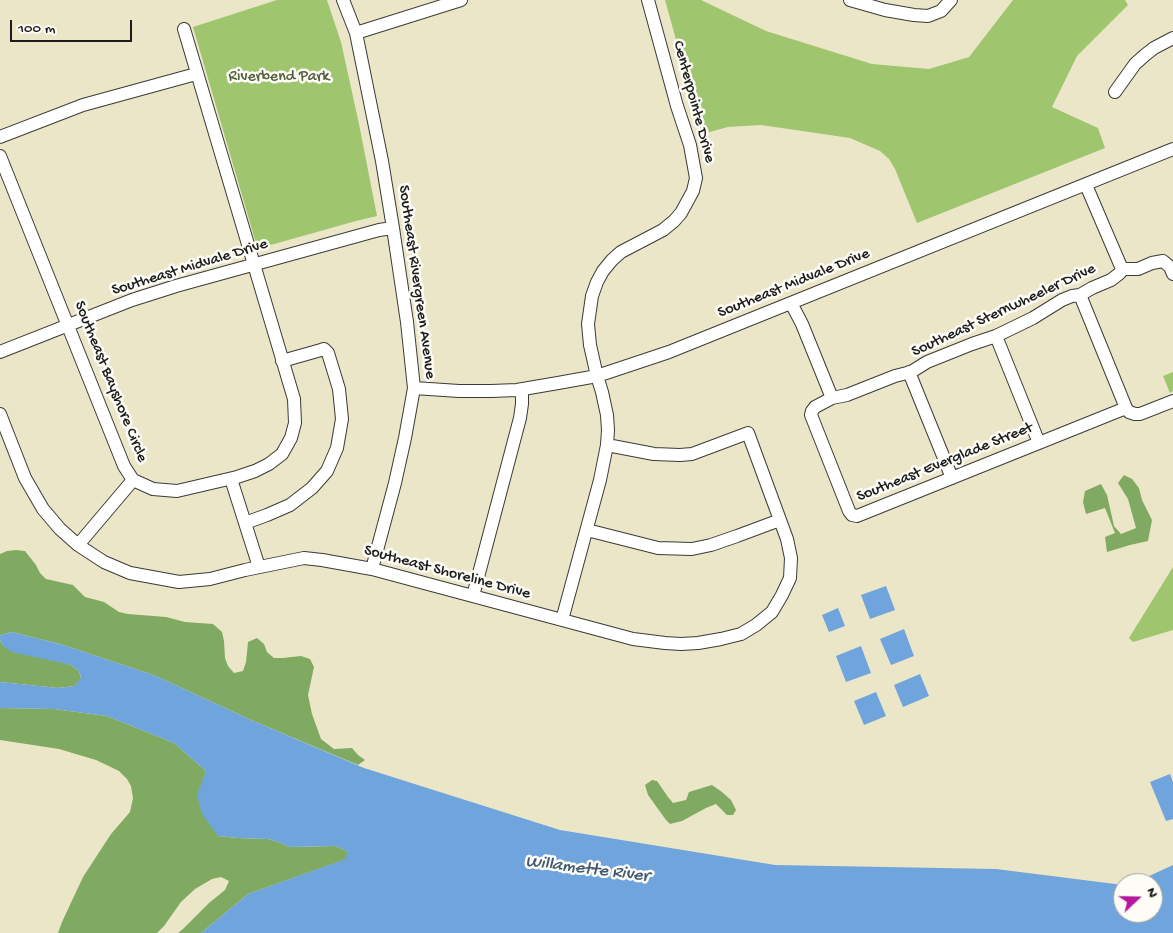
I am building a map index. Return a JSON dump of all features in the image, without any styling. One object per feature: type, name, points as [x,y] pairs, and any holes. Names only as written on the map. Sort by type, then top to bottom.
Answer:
[{"type":"street","name":"Southeast Rivergreen Avenue","points":[[343,0],[356,33],[382,161],[394,228],[414,388],[395,483],[372,569]]},
{"type":"street","points":[[356,33],[461,0]]},
{"type":"street","name":"Centerpointe Drive","points":[[562,620],[600,480],[607,445],[607,415],[590,345],[588,324],[590,307],[597,282],[603,270],[621,252],[674,222],[693,191],[696,178],[690,145],[677,106],[648,0]]},
{"type":"street","points":[[850,0],[885,10],[928,16],[941,11],[951,0]]},
{"type":"street","name":"Southeast Bayshore Circle","points":[[0,156],[124,466],[133,480],[152,489],[177,491],[231,479],[269,464],[282,454],[291,438],[294,424],[294,399],[184,30]]},
{"type":"street","points":[[1115,92],[1135,64],[1154,48],[1173,38]]},
{"type":"street","points":[[0,137],[83,105],[196,74]]},
{"type":"street","name":"Southeast Midvale Drive","points":[[414,388],[459,391],[522,389],[597,376],[669,352],[1173,149]]},
{"type":"street","name":"Southeast Sternwheeler Drive","points":[[812,411],[815,407],[832,398],[846,395],[909,372],[927,362],[996,336],[1033,318],[1062,300],[1080,295],[1114,278],[1122,269],[1086,185]]},
{"type":"street","name":"Southeast Midvale Drive","points":[[0,352],[132,300],[176,286],[379,230],[394,228]]},
{"type":"street","points":[[1122,269],[1138,269],[1159,261],[1170,267],[1173,274]]},
{"type":"street","points":[[1080,295],[1129,412],[1140,414],[1173,401]]},
{"type":"street","points":[[791,303],[802,324],[832,398]]},
{"type":"street","points":[[996,336],[1039,443]]},
{"type":"street","points":[[245,523],[290,505],[312,488],[327,471],[337,448],[342,419],[339,389],[328,353],[324,349],[282,361]]},
{"type":"street","points":[[909,372],[952,478]]},
{"type":"street","points":[[473,596],[520,418],[522,389]]},
{"type":"street","name":"Southeast Everglade Street","points":[[812,411],[811,415],[849,511],[852,515],[857,516],[1126,408]]},
{"type":"street","name":"Southeast Shoreline Drive","points":[[0,414],[25,478],[44,509],[60,529],[78,545],[104,562],[130,573],[179,582],[210,579],[304,558],[322,560],[372,569],[633,639],[681,644],[698,643],[741,634],[772,612],[790,578],[791,558],[787,539],[748,433],[692,454],[654,454],[607,445]]},
{"type":"street","points":[[231,479],[260,567]]},
{"type":"street","points":[[78,545],[133,480]]},
{"type":"street","points":[[586,530],[658,548],[692,549],[711,545],[780,520]]},
{"type":"green space","name":"Riverbend Park","points":[[277,0],[327,0],[341,42],[377,216],[260,248],[255,240],[193,27]]},
{"type":"green space","points":[[665,0],[701,0],[766,31],[872,64],[929,69],[969,57],[1013,0],[1125,0],[1128,5],[1077,56],[1052,107],[1098,128],[1105,148],[917,223],[889,159],[880,151],[850,138],[761,125],[728,127],[702,134]]},
{"type":"green space","points":[[1173,372],[1173,391],[1170,393],[1163,376]]},
{"type":"green space","points":[[1124,475],[1132,479],[1139,488],[1142,500],[1152,520],[1148,541],[1107,552],[1105,537],[1115,533],[1105,508],[1086,514],[1083,502],[1085,491],[1101,484],[1107,495],[1114,526],[1121,534],[1136,528],[1128,499],[1118,483]]},
{"type":"green space","points":[[16,550],[25,551],[46,579],[73,585],[85,597],[104,602],[119,612],[166,617],[185,622],[213,624],[222,632],[225,658],[228,666],[234,673],[243,671],[248,642],[257,638],[274,658],[301,656],[310,659],[314,667],[308,695],[312,714],[321,739],[334,749],[352,748],[365,760],[358,765],[251,720],[156,676],[60,644],[11,632],[0,636],[0,554]]},
{"type":"green space","points":[[1173,567],[1173,630],[1133,642],[1129,638]]},
{"type":"green space","points":[[0,640],[3,646],[71,665],[79,671],[81,679],[75,686],[58,688],[0,682]]},
{"type":"green space","points":[[0,708],[54,709],[107,716],[174,743],[206,771],[203,780],[218,836],[268,839],[289,847],[335,846],[347,851],[347,859],[248,894],[201,933],[178,933],[225,890],[229,881],[221,877],[212,879],[195,889],[181,902],[157,933],[58,933],[83,877],[111,834],[130,812],[133,798],[131,786],[119,771],[96,760],[59,749],[0,740]]},
{"type":"green space","points":[[652,780],[657,781],[673,803],[686,800],[689,792],[712,785],[731,800],[736,810],[733,815],[727,815],[716,804],[682,821],[670,824],[648,795],[645,785]]},
{"type":"water","points":[[886,586],[895,610],[870,619],[861,595]]},
{"type":"water","points":[[838,608],[845,626],[829,632],[822,615]]},
{"type":"water","points":[[904,629],[914,656],[891,665],[880,639]]},
{"type":"water","name":"Willamette River","points":[[11,632],[60,644],[156,676],[251,720],[364,768],[560,830],[775,865],[996,869],[1113,884],[1113,923],[1163,923],[1163,873],[1156,873],[1173,865],[1173,933],[201,933],[248,894],[346,859],[347,851],[335,846],[289,847],[268,839],[218,836],[202,814],[197,795],[206,771],[174,743],[107,716],[54,709],[0,708],[0,682],[58,688],[75,686],[81,678],[79,671],[71,665],[12,652],[3,646],[0,640],[1,635]]},
{"type":"water","points":[[861,646],[871,673],[846,682],[836,656]]},
{"type":"water","points":[[920,674],[929,696],[903,707],[894,685]]},
{"type":"water","points":[[876,692],[886,716],[864,725],[854,701]]},
{"type":"water","points":[[1170,774],[1173,782],[1173,819],[1166,821],[1150,782]]}]
